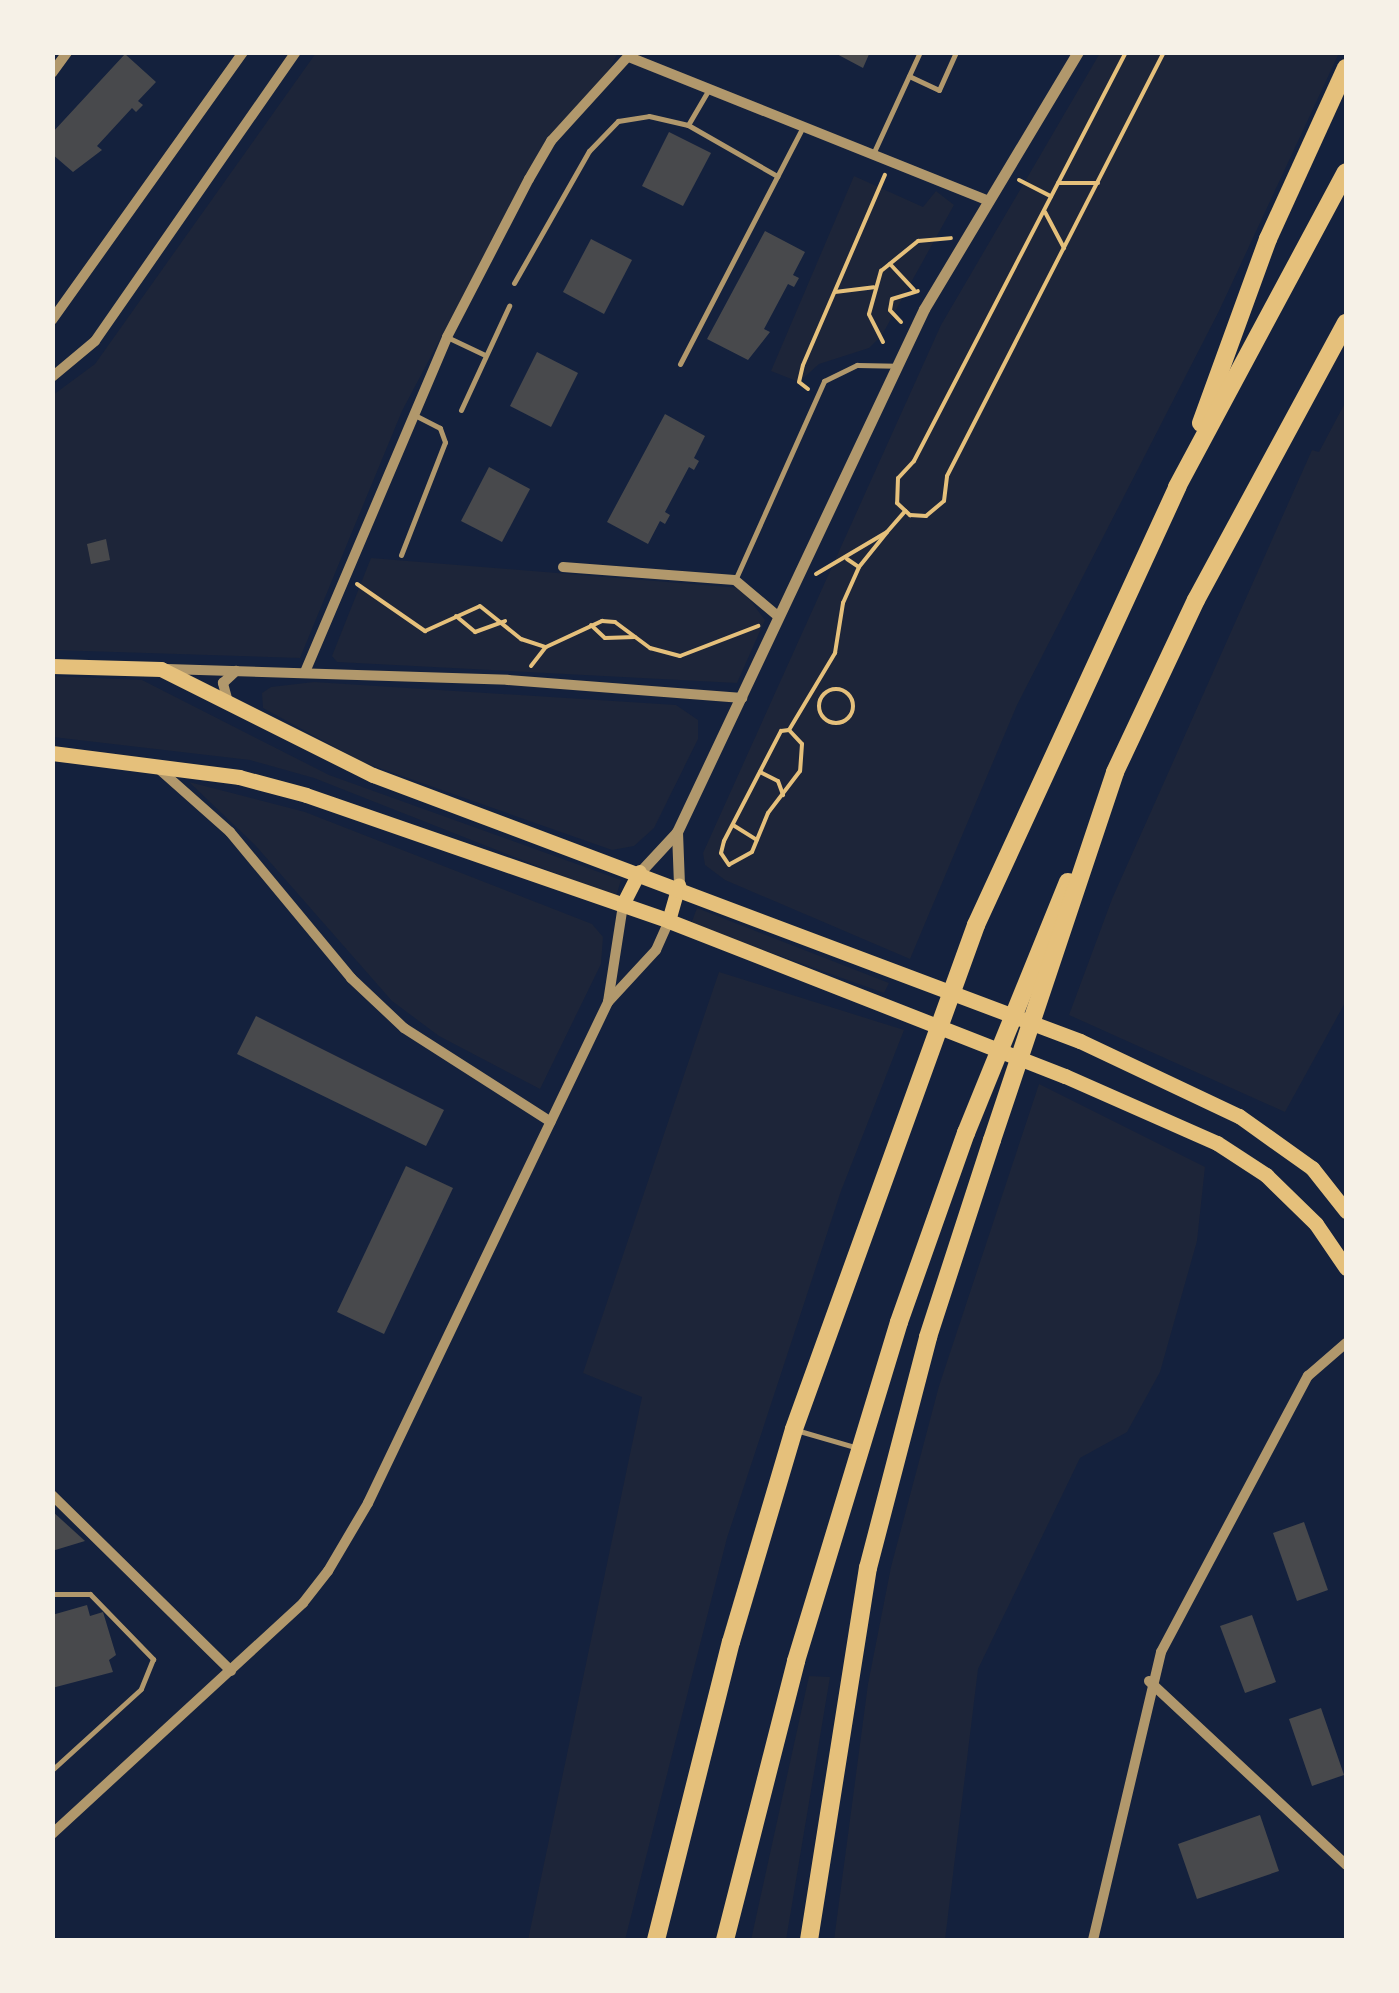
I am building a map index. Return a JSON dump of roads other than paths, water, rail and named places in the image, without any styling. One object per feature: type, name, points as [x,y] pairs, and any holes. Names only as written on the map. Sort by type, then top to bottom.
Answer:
[{"type":"highway","points":[[1177,487],[1268,238],[1346,68]]},
{"type":"highway","points":[[656,1940],[722,1676],[794,1429],[976,925],[1177,487],[1346,172]]},
{"type":"highway","points":[[725,1940],[858,1448],[966,1134],[1116,772],[1196,600],[1346,322]]},
{"type":"highway","points":[[809,1940],[846,1685],[897,1446],[1116,772]]},
{"type":"main road","points":[[52,666],[161,669],[372,775],[679,885],[1080,1041],[1239,1116],[1312,1168],[1346,1210]]},
{"type":"main road","points":[[52,753],[154,764],[306,795],[669,922],[1065,1076],[1217,1144],[1266,1174],[1316,1224],[1346,1268]]},
{"type":"main road","points":[[623,905],[640,872]]},
{"type":"main road","points":[[669,922],[679,885]]},
{"type":"street","points":[[52,73],[68,52]]},
{"type":"street","points":[[52,320],[242,52]]},
{"type":"street","points":[[52,377],[94,341],[296,52]]},
{"type":"street","points":[[640,872],[676,832],[912,331],[1078,52]]},
{"type":"street","points":[[305,672],[447,337],[551,141],[630,55],[989,201]]},
{"type":"street","points":[[563,567],[736,580],[776,622]]},
{"type":"street","points":[[161,669],[305,672],[742,698]]},
{"type":"street","points":[[228,703],[223,683],[239,670]]},
{"type":"street","points":[[154,764],[230,832],[352,978],[392,1017],[551,1122]]},
{"type":"street","points":[[676,832],[679,885]]},
{"type":"street","points":[[52,1834],[304,1602],[352,1534],[608,1002],[623,905]]},
{"type":"street","points":[[608,1002],[656,950],[669,922]]},
{"type":"street","points":[[1093,1940],[1150,1681],[1308,1376],[1346,1343]]},
{"type":"street","points":[[52,1494],[231,1671]]},
{"type":"street","points":[[1150,1681],[1346,1865]]},
{"type":"lane","points":[[874,154],[920,52]]},
{"type":"lane","points":[[909,76],[939,90],[956,52]]},
{"type":"lane","points":[[688,125],[709,89]]},
{"type":"lane","points":[[514,284],[601,134],[638,116],[688,125],[777,176]]},
{"type":"lane","points":[[680,364],[803,126]]},
{"type":"lane","points":[[461,410],[508,306]]},
{"type":"lane","points":[[447,337],[486,355]]},
{"type":"lane","points":[[736,580],[824,381],[840,370],[896,366]]},
{"type":"lane","points":[[401,555],[445,442],[440,428],[412,414]]},
{"type":"lane","points":[[794,1429],[858,1448]]},
{"type":"lane","points":[[52,1594],[90,1594],[154,1660],[141,1689],[52,1770]]}]
